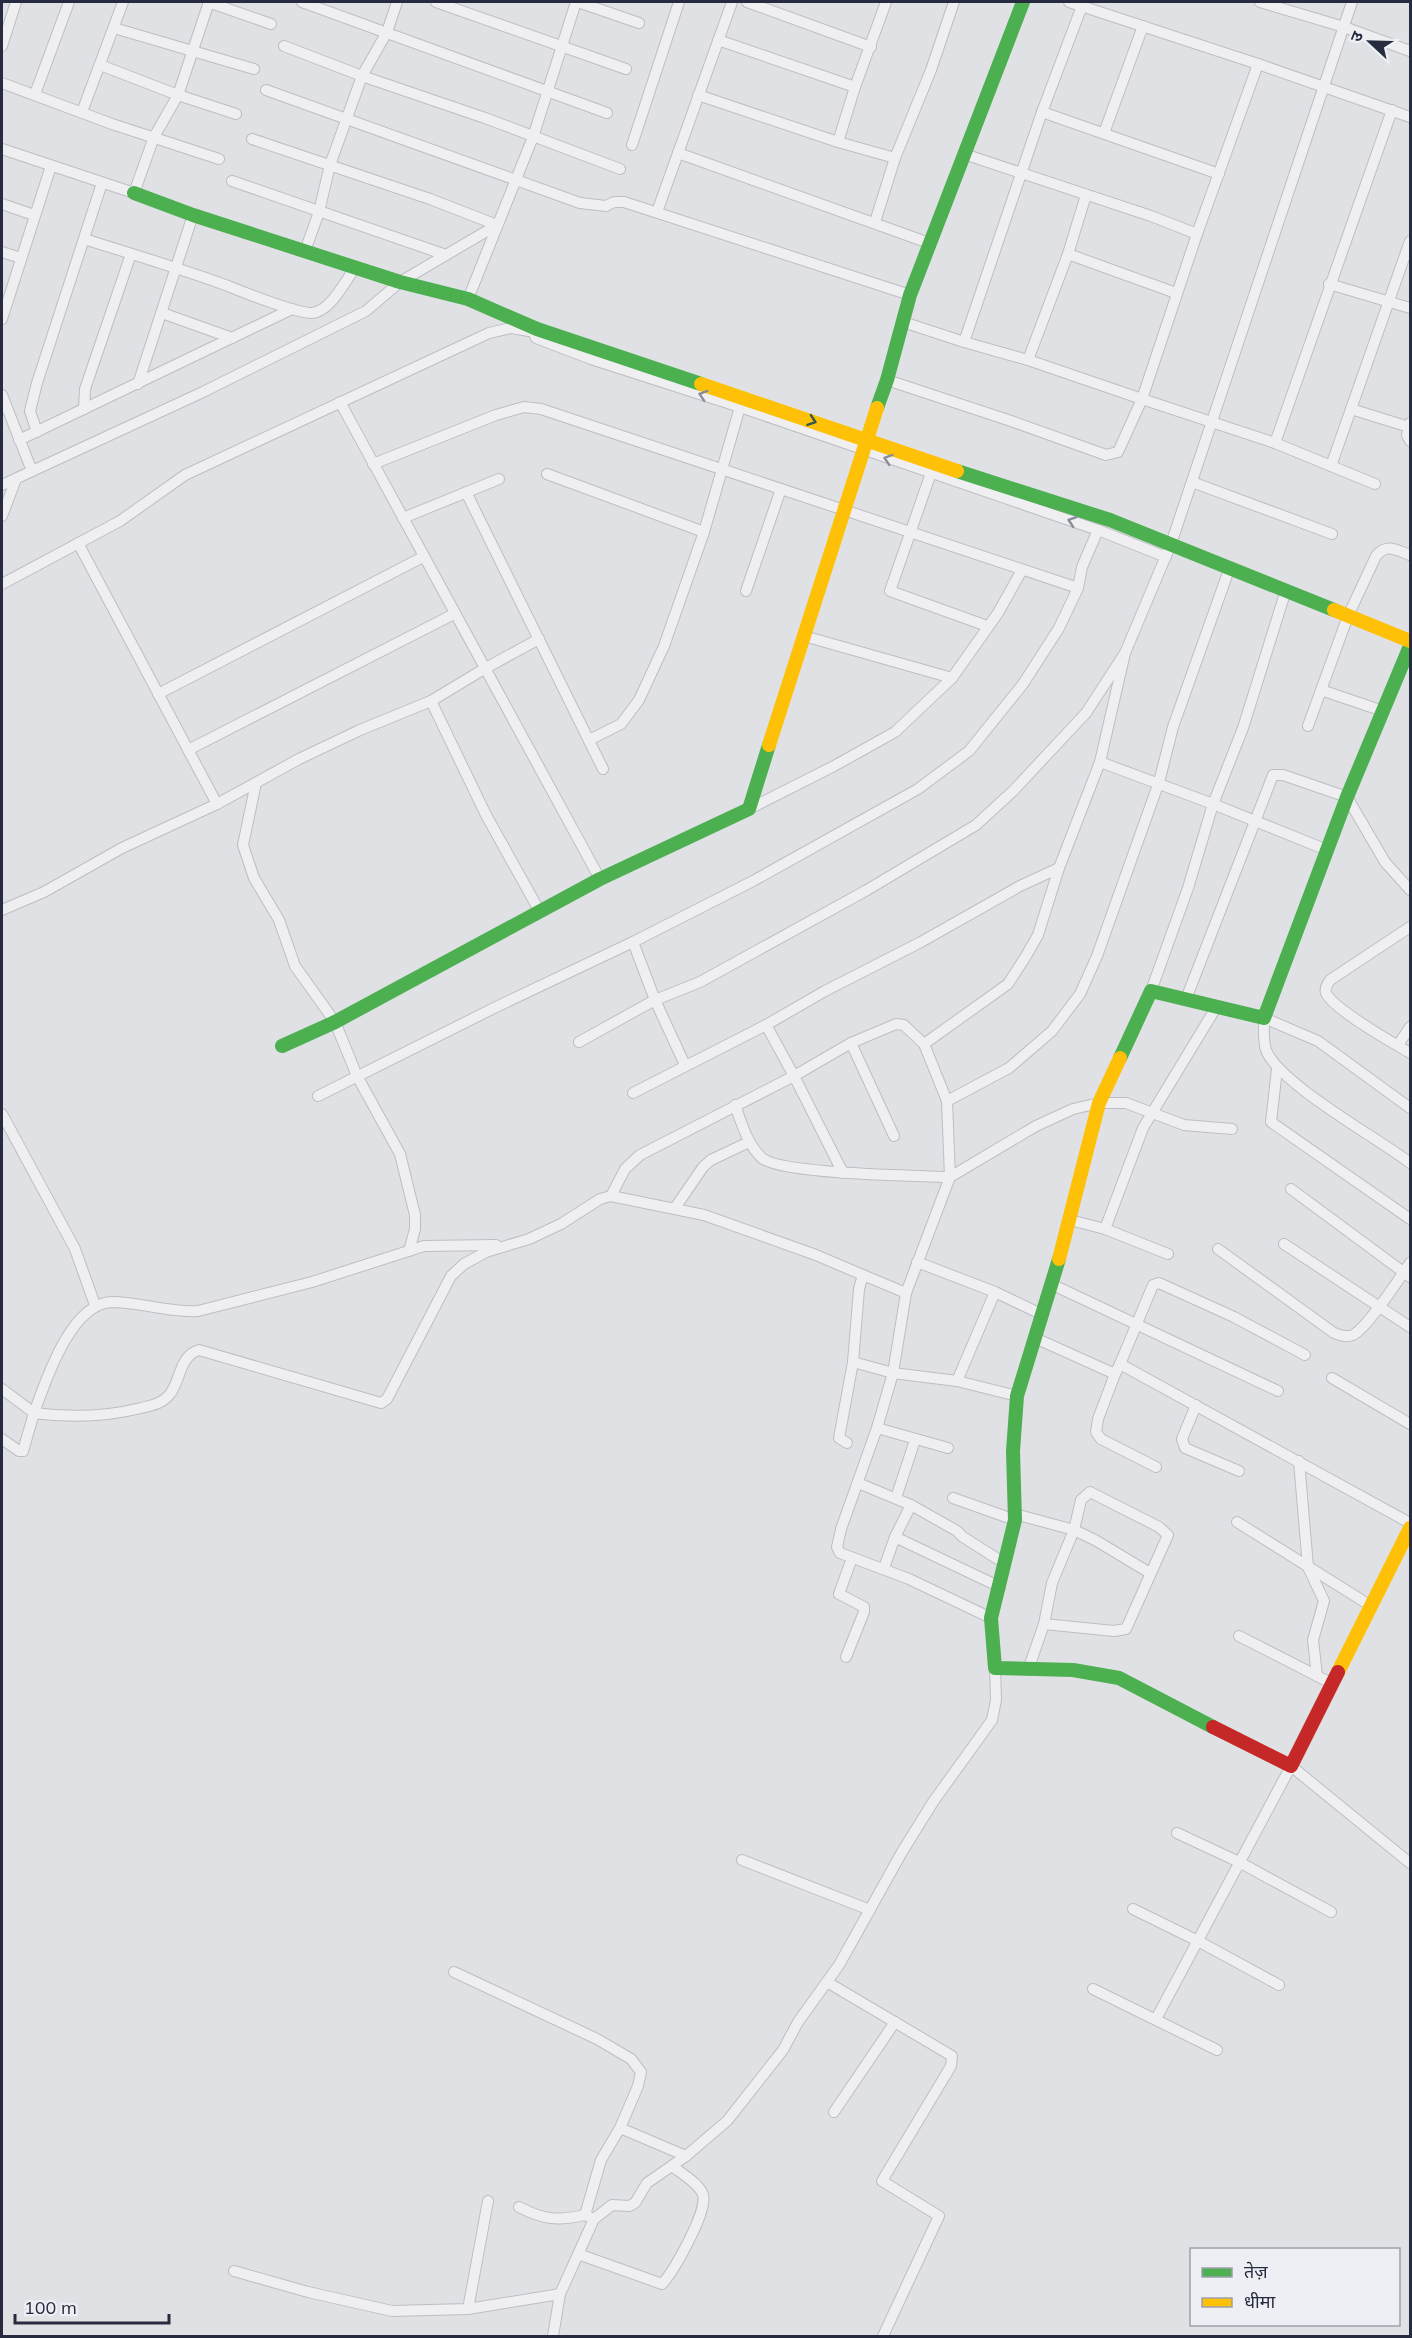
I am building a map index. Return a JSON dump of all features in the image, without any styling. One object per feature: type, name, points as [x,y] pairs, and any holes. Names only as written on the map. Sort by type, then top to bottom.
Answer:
[{"type":"street","points":[[2,46],[15,2]]},
{"type":"street","points":[[35,94],[69,2]]},
{"type":"street","points":[[82,112],[123,2]]},
{"type":"street","points":[[134,193],[154,137],[178,95],[209,2],[271,24]]},
{"type":"street","points":[[302,2],[607,113]]},
{"type":"street","points":[[305,251],[319,212],[330,165],[362,76],[387,32],[397,2]]},
{"type":"street","points":[[436,2],[626,69]]},
{"type":"street","points":[[468,299],[533,137],[577,2],[639,23]]},
{"type":"street","points":[[632,145],[679,2]]},
{"type":"street","points":[[657,212],[732,2]]},
{"type":"street","points":[[747,2],[870,47]]},
{"type":"street","points":[[838,142],[886,2]]},
{"type":"street","points":[[875,222],[895,158],[931,70],[954,2]]},
{"type":"street","points":[[749,809],[864,445],[887,380],[910,295],[1023,2]]},
{"type":"street","points":[[1069,2],[1324,86],[1410,117]]},
{"type":"street","points":[[1260,2],[1344,27],[1410,51]]},
{"type":"street","points":[[579,1042],[655,1000],[700,982],[867,890],[976,825],[1013,791],[1086,713],[1125,653],[1171,544],[1214,421],[1352,2]]},
{"type":"street","points":[[964,342],[1020,173],[1082,6]]},
{"type":"street","points":[[1104,133],[1143,26]]},
{"type":"street","points":[[114,28],[194,49],[254,69]]},
{"type":"street","points":[[718,40],[855,87]]},
{"type":"street","points":[[284,46],[620,169]]},
{"type":"street","points":[[887,380],[1106,455],[1118,452],[1142,399],[1176,293],[1258,64]]},
{"type":"street","points":[[100,65],[236,114]]},
{"type":"street","points":[[2,83],[219,159]]},
{"type":"street","points":[[266,90],[580,203],[606,206],[614,202],[624,202],[910,295]]},
{"type":"street","points":[[698,95],[838,142],[895,158]]},
{"type":"street","points":[[1275,443],[1392,110]]},
{"type":"street","points":[[1042,112],[1219,174]]},
{"type":"street","points":[[252,139],[497,225]]},
{"type":"street","points":[[2,149],[356,268],[468,299],[536,331],[743,397],[931,473],[1098,530],[1166,557]]},
{"type":"street","points":[[678,153],[929,243]]},
{"type":"street","points":[[964,154],[1151,216],[1197,234]]},
{"type":"street","points":[[2,319],[51,166]]},
{"type":"street","points":[[232,181],[446,255]]},
{"type":"street","points":[[37,432],[30,411],[37,383],[102,183]]},
{"type":"street","points":[[1028,360],[1068,254],[1086,195]]},
{"type":"street","points":[[2,204],[34,215]]},
{"type":"street","points":[[138,384],[193,215]]},
{"type":"street","points":[[2,485],[203,392],[366,311],[400,282],[497,225]]},
{"type":"street","points":[[84,239],[176,268],[292,309],[311,313],[322,310],[356,268]]},
{"type":"street","points":[[1331,466],[1410,241]]},
{"type":"street","points":[[2,252],[21,258]]},
{"type":"street","points":[[84,409],[85,389],[131,254]]},
{"type":"street","points":[[1068,254],[1176,293]]},
{"type":"street","points":[[1329,284],[1410,308]]},
{"type":"street","points":[[20,440],[292,309]]},
{"type":"street","points":[[162,314],[232,338]]},
{"type":"street","points":[[903,322],[1214,421],[1375,484]]},
{"type":"street","points":[[2,584],[120,521],[185,475],[489,333],[512,328],[536,331]]},
{"type":"street","points":[[536,331],[534,337],[591,359],[1110,520],[1410,640]]},
{"type":"street","points":[[2,395],[32,471]]},
{"type":"street","points":[[340,402],[600,879]]},
{"type":"street","points":[[373,464],[496,415],[524,407],[541,409],[1078,588]]},
{"type":"street","points":[[589,740],[621,724],[639,700],[664,646],[704,532],[740,407]]},
{"type":"street","points":[[1352,409],[1410,425],[1407,435],[1410,441]]},
{"type":"street","points":[[931,473],[891,591],[987,626]]},
{"type":"street","points":[[547,474],[704,532]]},
{"type":"street","points":[[2,516],[16,479]]},
{"type":"street","points":[[403,518],[500,479]]},
{"type":"street","points":[[1192,482],[1332,534]]},
{"type":"street","points":[[746,591],[781,489]]},
{"type":"street","points":[[466,492],[603,769]]},
{"type":"street","points":[[318,1096],[633,942],[753,880],[918,789],[969,751],[1023,684],[1059,628],[1078,588],[1082,567],[1098,530]]},
{"type":"street","points":[[78,543],[217,804]]},
{"type":"street","points":[[1308,726],[1348,616],[1376,556],[1382,549],[1387,548],[1410,555]]},
{"type":"street","points":[[158,694],[423,556]]},
{"type":"street","points":[[947,1101],[1009,1068],[1052,1031],[1080,994],[1159,782],[1173,728],[1230,567]]},
{"type":"street","points":[[282,1046],[335,1022],[600,879],[749,809],[895,732],[952,678],[998,613],[1022,570]]},
{"type":"street","points":[[519,2207],[542,2218],[569,2219],[590,2217],[612,2205],[629,2206],[635,2203],[646,2183],[686,2156],[728,2121],[783,2050],[798,2022],[839,1965],[902,1852],[933,1802],[992,1720],[996,1695],[991,1618],[1015,1517],[1012,1451],[1017,1396],[1071,1220],[1099,1103],[1151,991],[1188,888],[1213,804],[1244,728],[1286,590]]},
{"type":"street","points":[[188,750],[454,614]]},
{"type":"street","points":[[804,636],[952,678]]},
{"type":"street","points":[[2,910],[44,892],[122,848],[217,804],[309,754],[431,701],[539,639]]},
{"type":"street","points":[[1410,646],[1347,797],[1264,1018],[1265,1049],[1277,1069],[1306,1092],[1410,1163]]},
{"type":"street","points":[[924,1044],[1008,984],[1038,935],[1059,868],[1100,762],[1125,653]]},
{"type":"street","points":[[1321,690],[1383,711]]},
{"type":"street","points":[[431,701],[486,815],[540,912]]},
{"type":"street","points":[[1100,762],[1159,782],[1327,850]]},
{"type":"street","points":[[1186,999],[1273,775],[1283,775],[1347,797],[1385,862],[1410,890]]},
{"type":"street","points":[[256,783],[243,846],[245,855],[254,878],[279,920],[295,966],[335,1022],[357,1076],[400,1154],[415,1215],[415,1229],[409,1251]]},
{"type":"street","points":[[633,1093],[766,1025],[1020,886],[1059,868]]},
{"type":"street","points":[[1410,927],[1330,980],[1326,988],[1326,993],[1338,1007],[1410,1053]]},
{"type":"street","points":[[633,942],[655,1000],[686,1065]]},
{"type":"street","points":[[1151,991],[1264,1018],[1318,1041],[1410,1108]]},
{"type":"street","points":[[1105,1229],[1143,1128],[1216,1006]]},
{"type":"street","points":[[611,1196],[624,1169],[640,1155],[794,1076],[851,1043],[896,1024],[904,1025],[924,1044],[947,1101],[950,1177],[906,1293],[893,1373],[837,1547],[840,1553],[884,1568],[991,1618]]},
{"type":"street","points":[[766,1025],[843,1173]]},
{"type":"street","points":[[1398,1045],[1410,1027]]},
{"type":"street","points":[[851,1043],[894,1136]]},
{"type":"street","points":[[1277,1069],[1271,1122],[1310,1147],[1410,1220]]},
{"type":"street","points":[[735,1105],[749,1142],[769,1163],[843,1173],[950,1177],[1036,1126],[1073,1109],[1099,1103],[1126,1103],[1184,1125],[1232,1129]]},
{"type":"street","points":[[2,1114],[75,1249],[95,1305]]},
{"type":"street","points":[[675,1209],[695,1176],[711,1160],[749,1142]]},
{"type":"street","points":[[1291,1189],[1407,1275]]},
{"type":"street","points":[[2,1389],[34,1413],[59,1416],[106,1416],[161,1402],[171,1392],[185,1358],[200,1350],[381,1403],[387,1399],[451,1276],[464,1264],[486,1252],[529,1239],[564,1222],[600,1199],[611,1196],[704,1215],[805,1251],[906,1293]]},
{"type":"street","points":[[1071,1220],[1105,1229],[1168,1254]]},
{"type":"street","points":[[1284,1244],[1410,1327]]},
{"type":"street","points":[[2,1438],[19,1451],[23,1451],[34,1413],[53,1366],[72,1330],[84,1313],[95,1305],[111,1302],[185,1312],[198,1311],[312,1281],[424,1246],[508,1245]]},
{"type":"street","points":[[1218,1249],[1334,1333],[1345,1336],[1353,1335],[1364,1324],[1407,1275],[1410,1263]]},
{"type":"street","points":[[917,1262],[995,1292],[1041,1314]]},
{"type":"street","points":[[848,1443],[839,1438],[853,1362],[859,1289],[863,1275]]},
{"type":"street","points":[[1156,1467],[1101,1439],[1096,1432],[1098,1419],[1153,1285],[1159,1282],[1234,1317],[1305,1355]]},
{"type":"street","points":[[1051,1284],[1138,1323],[1278,1391]]},
{"type":"street","points":[[957,1381],[995,1292]]},
{"type":"street","points":[[1035,1338],[1118,1369],[1196,1405],[1410,1525],[1290,1766],[1156,2019]]},
{"type":"street","points":[[853,1362],[893,1373],[957,1381],[1017,1396]]},
{"type":"street","points":[[1332,1378],[1410,1424]]},
{"type":"street","points":[[1196,1405],[1182,1444],[1185,1448],[1239,1471]]},
{"type":"street","points":[[877,1428],[948,1448]]},
{"type":"street","points":[[896,1498],[915,1440]]},
{"type":"street","points":[[1299,1461],[1308,1567],[1324,1601],[1313,1640],[1317,1676]]},
{"type":"street","points":[[858,1483],[911,1505],[957,1530],[963,1537],[1004,1563]]},
{"type":"street","points":[[1028,1670],[1044,1624],[1052,1584],[1074,1530],[1081,1500],[1090,1492],[1159,1527],[1168,1535],[1125,1629],[1114,1631],[1044,1624]]},
{"type":"street","points":[[953,1498],[1015,1517],[1074,1530],[1150,1573]]},
{"type":"street","points":[[884,1568],[895,1537],[911,1505]]},
{"type":"street","points":[[1237,1522],[1371,1606]]},
{"type":"street","points":[[895,1537],[1000,1587]]},
{"type":"street","points":[[846,1657],[864,1612],[864,1607],[839,1594],[852,1558]]},
{"type":"street","points":[[1239,1636],[1331,1683]]},
{"type":"street","points":[[995,1668],[1100,1672],[1119,1678],[1290,1766],[1410,1863]]},
{"type":"street","points":[[1177,1833],[1239,1862],[1331,1912]]},
{"type":"street","points":[[742,1860],[870,1910]]},
{"type":"street","points":[[1133,1909],[1279,1985]]},
{"type":"street","points":[[454,1972],[597,2039],[631,2059],[641,2072],[638,2086],[620,2128],[601,2160],[590,2217],[578,2254],[560,2294],[553,2336]]},
{"type":"street","points":[[826,1982],[952,2056],[951,2066],[882,2181],[939,2216],[883,2337]]},
{"type":"street","points":[[1093,1989],[1217,2050]]},
{"type":"street","points":[[834,2112],[895,2022]]},
{"type":"street","points":[[620,2128],[686,2156]]},
{"type":"street","points":[[578,2254],[662,2284],[697,2226],[704,2203],[702,2192],[672,2166]]},
{"type":"street","points":[[468,2309],[488,2200]]},
{"type":"street","points":[[234,2271],[308,2292],[392,2311],[468,2309],[560,2294]]},
{"type":"traffic: fast","points":[[877,408],[910,295],[1023,2]]},
{"type":"traffic: fast","points":[[134,193],[193,215],[400,282],[468,299],[537,329],[701,384]]},
{"type":"traffic: fast","points":[[957,471],[1110,520],[1334,610]]},
{"type":"traffic: fast","points":[[1120,1058],[1151,991],[1264,1018],[1347,797],[1410,646]]},
{"type":"traffic: fast","points":[[282,1046],[335,1022],[600,879],[749,809],[769,745]]},
{"type":"traffic: fast","points":[[1059,1259],[1017,1396],[1013,1451],[1015,1520],[991,1618],[995,1668],[1073,1670],[1119,1678],[1213,1727]]},
{"type":"traffic: slow","points":[[701,384],[957,471]]},
{"type":"traffic: slow","points":[[769,745],[877,408]]},
{"type":"traffic: slow","points":[[1334,610],[1410,641]]},
{"type":"traffic: slow","points":[[1059,1259],[1099,1103],[1120,1058]]},
{"type":"traffic: slow","points":[[1338,1672],[1410,1528]]},
{"type":"traffic: jam","points":[[1213,1727],[1291,1766],[1338,1672]]}]
